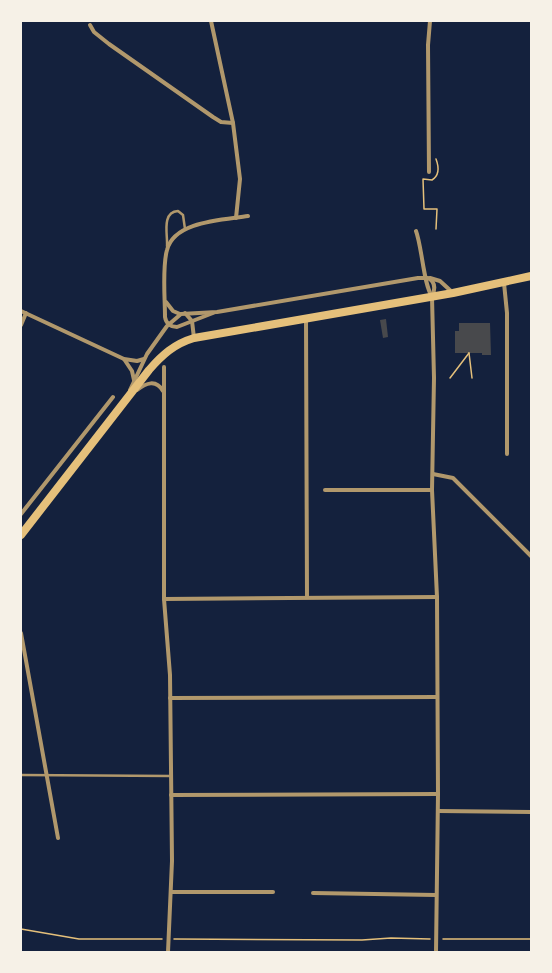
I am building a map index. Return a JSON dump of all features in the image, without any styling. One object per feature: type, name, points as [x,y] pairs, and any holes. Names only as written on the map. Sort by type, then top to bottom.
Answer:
[{"type":"main road","points":[[21,535],[127,398],[167,351],[176,345],[194,338],[432,297],[504,283],[531,276]]},
{"type":"street","points":[[211,21],[234,123],[240,179],[236,218]]},
{"type":"street","points":[[428,172],[428,39],[430,21]]},
{"type":"street","points":[[90,25],[94,32],[109,44],[213,117],[222,122],[234,123]]},
{"type":"street","points":[[217,312],[176,327],[168,324],[165,319],[165,261],[167,249],[174,236],[185,229],[197,225],[248,216]]},
{"type":"street","points":[[416,231],[422,249],[427,289],[432,297]]},
{"type":"street","points":[[166,300],[173,311],[183,314],[217,312],[426,278],[438,280],[453,293]]},
{"type":"street","points":[[426,278],[431,279],[434,287],[432,297],[434,378],[432,490],[437,597],[436,697],[438,811],[436,952]]},
{"type":"street","points":[[504,283],[507,313],[507,454]]},
{"type":"street","points":[[21,325],[23,312],[124,359],[137,361],[144,359]]},
{"type":"street","points":[[183,314],[192,321],[194,338]]},
{"type":"street","points":[[127,398],[144,359],[168,324],[183,314]]},
{"type":"street","points":[[306,319],[307,597]]},
{"type":"street","points":[[124,359],[132,371],[134,381]]},
{"type":"street","points":[[164,367],[164,599],[170,698],[172,892],[168,952]]},
{"type":"street","points":[[127,398],[143,385],[150,382],[160,386],[164,395]]},
{"type":"street","points":[[21,514],[113,397]]},
{"type":"street","points":[[433,474],[453,478],[531,556]]},
{"type":"street","points":[[325,490],[432,490]]},
{"type":"street","points":[[164,599],[437,597]]},
{"type":"street","points":[[21,633],[58,838]]},
{"type":"street","points":[[170,698],[436,697]]},
{"type":"street","points":[[171,795],[438,794]]},
{"type":"street","points":[[438,811],[531,812]]},
{"type":"street","points":[[172,892],[273,892]]},
{"type":"street","points":[[313,893],[436,894]]},
{"type":"lane","points":[[167,249],[166,227],[168,216],[171,212],[178,211],[183,215],[185,229]]},
{"type":"lane","points":[[21,775],[171,776]]},
{"type":"path","points":[[422,184],[424,209],[437,209],[436,229]]},
{"type":"path","points":[[450,378],[470,353],[472,378]]},
{"type":"path","points":[[21,929],[79,939],[162,939]]},
{"type":"path","points":[[172,939],[430,939]]},
{"type":"path","points":[[441,939],[531,939]]},
{"type":"building","points":[[386,319],[388,337],[383,338],[380,320]]},
{"type":"building","points":[[459,323],[490,323],[491,355],[482,355],[482,353],[455,353],[455,331],[459,331]]}]
